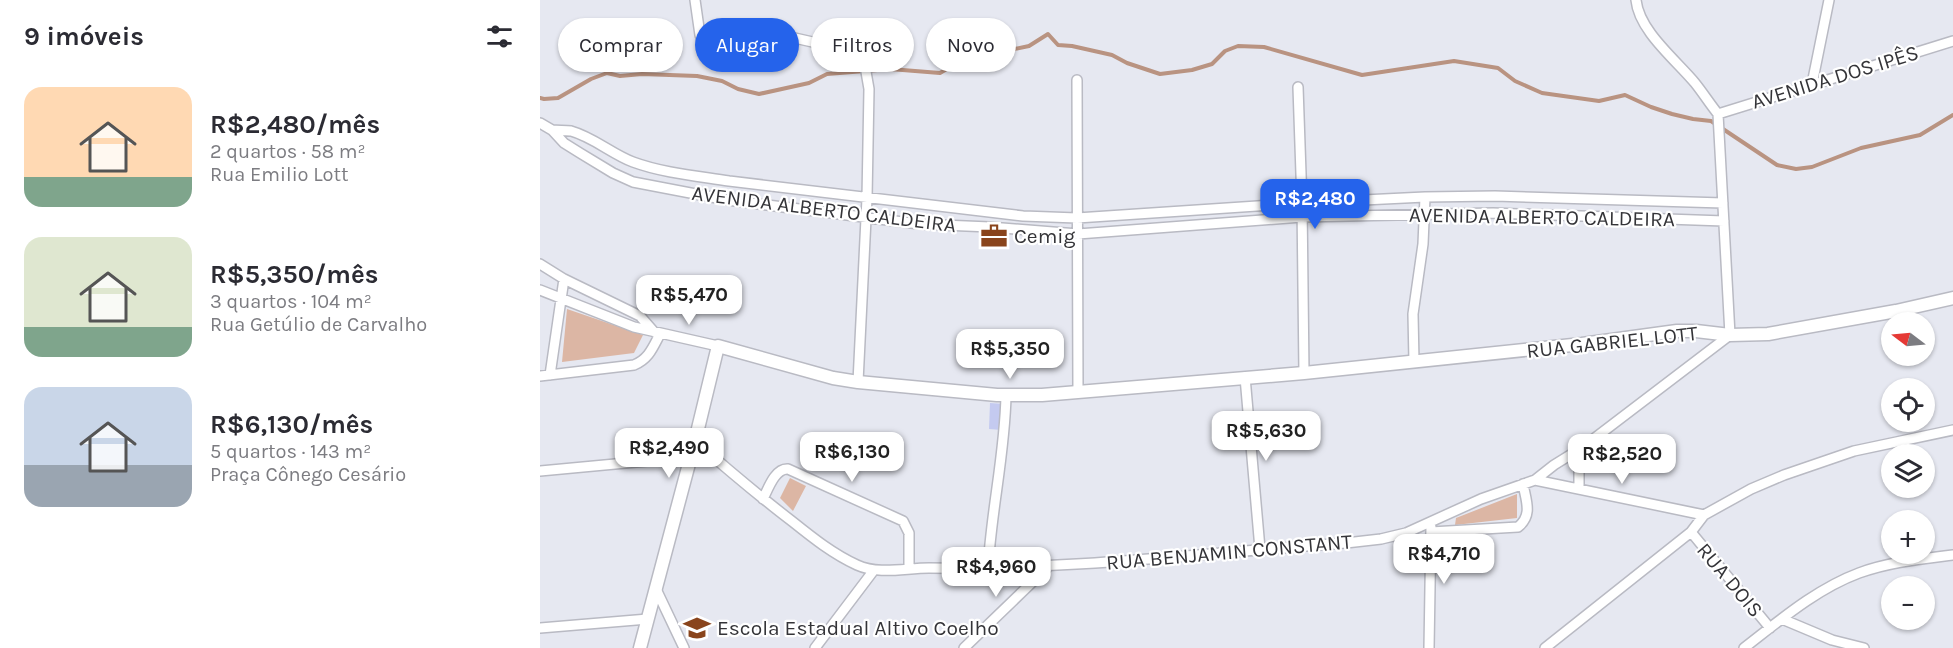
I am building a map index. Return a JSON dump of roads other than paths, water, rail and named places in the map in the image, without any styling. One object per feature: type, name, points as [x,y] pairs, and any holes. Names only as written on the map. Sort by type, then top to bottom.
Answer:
[{"type":"street","points":[[694,0],[700,35],[705,42],[714,44],[777,34],[848,50],[860,57],[865,66],[868,77],[867,198],[858,382]]},
{"type":"street","points":[[1636,0],[1637,10],[1652,36],[1696,84],[1718,115],[1730,335]]},
{"type":"street","points":[[1812,84],[1829,0]]},
{"type":"street","name":"AVENIDA DOS IPÊS","points":[[1718,115],[1953,41]]},
{"type":"street","points":[[1077,80],[1078,392]]},
{"type":"street","points":[[1298,87],[1304,373]]},
{"type":"street","name":"AVENIDA ALBERTO CALDEIRA","points":[[540,123],[580,153],[612,173],[633,182],[727,200],[919,224],[1077,234],[1302,217],[1425,214],[1493,213],[1724,221]]},
{"type":"street","name":"AVENIDA ALBERTO CALDEIRA","points":[[552,130],[570,131],[637,164],[685,175],[1023,216],[1077,218],[1425,197],[1495,196],[1723,203]]},
{"type":"street","points":[[727,200],[729,181]]},
{"type":"street","points":[[1414,362],[1413,314],[1423,244],[1425,197]]},
{"type":"street","points":[[540,264],[564,279],[639,316],[657,333]]},
{"type":"street","points":[[564,279],[545,376],[643,362],[650,355],[657,333]]},
{"type":"street","points":[[540,291],[634,327],[718,346],[640,648]]},
{"type":"street","name":"RUA GABRIEL LOTT","points":[[718,346],[832,378],[1006,395],[1078,392],[1304,373],[1582,344],[1677,331],[1730,335],[1768,334],[1896,311],[1953,298]]},
{"type":"street","name":"RUA BENJAMIN CONSTANT","points":[[695,441],[763,499],[824,546],[858,566],[874,570],[1048,567],[1382,539],[1431,528],[1481,499],[1535,480],[1730,335]]},
{"type":"street","points":[[1245,377],[1260,549]]},
{"type":"street","points":[[988,569],[1004,435],[1006,395]]},
{"type":"street","points":[[1545,648],[1690,532],[1704,515],[1751,489],[1854,451],[1953,430]]},
{"type":"street","points":[[1579,489],[1582,447]]},
{"type":"street","points":[[540,471],[690,456]]},
{"type":"street","points":[[763,499],[778,472],[783,468],[903,522],[909,533],[909,568]]},
{"type":"street","points":[[1535,480],[1704,515]]},
{"type":"street","points":[[1429,648],[1431,528],[1518,528],[1525,522],[1528,512],[1523,484]]},
{"type":"street","name":"RUA DOIS","points":[[1690,532],[1770,628]]},
{"type":"street","points":[[1744,648],[1824,590],[1857,574],[1894,563],[1953,555]]},
{"type":"street","points":[[964,648],[1048,567]]},
{"type":"street","points":[[815,648],[874,570]]},
{"type":"street","points":[[656,590],[684,648]]},
{"type":"street","points":[[1782,619],[1832,640],[1864,648]]},
{"type":"street","points":[[540,628],[648,620]]},
{"type":"waterway","points":[[540,98],[558,98],[591,79],[607,73],[620,76],[642,74],[697,76],[722,81],[738,89],[759,94],[809,83],[827,74],[890,69],[940,73],[962,60],[1029,46],[1048,34],[1058,45],[1112,55],[1127,63],[1160,74],[1192,70],[1212,64],[1225,51],[1238,46],[1264,47],[1362,75],[1454,61],[1498,68],[1515,81],[1542,93],[1599,101],[1625,95],[1672,114],[1711,121],[1777,165],[1796,169],[1812,167],[1861,148],[1920,135],[1953,115]]},
{"type":"place","name":"Cemig","points":[[994,236]]},
{"type":"place","name":"Escola Estadual Altivo Coelho","points":[[697,628]]}]
